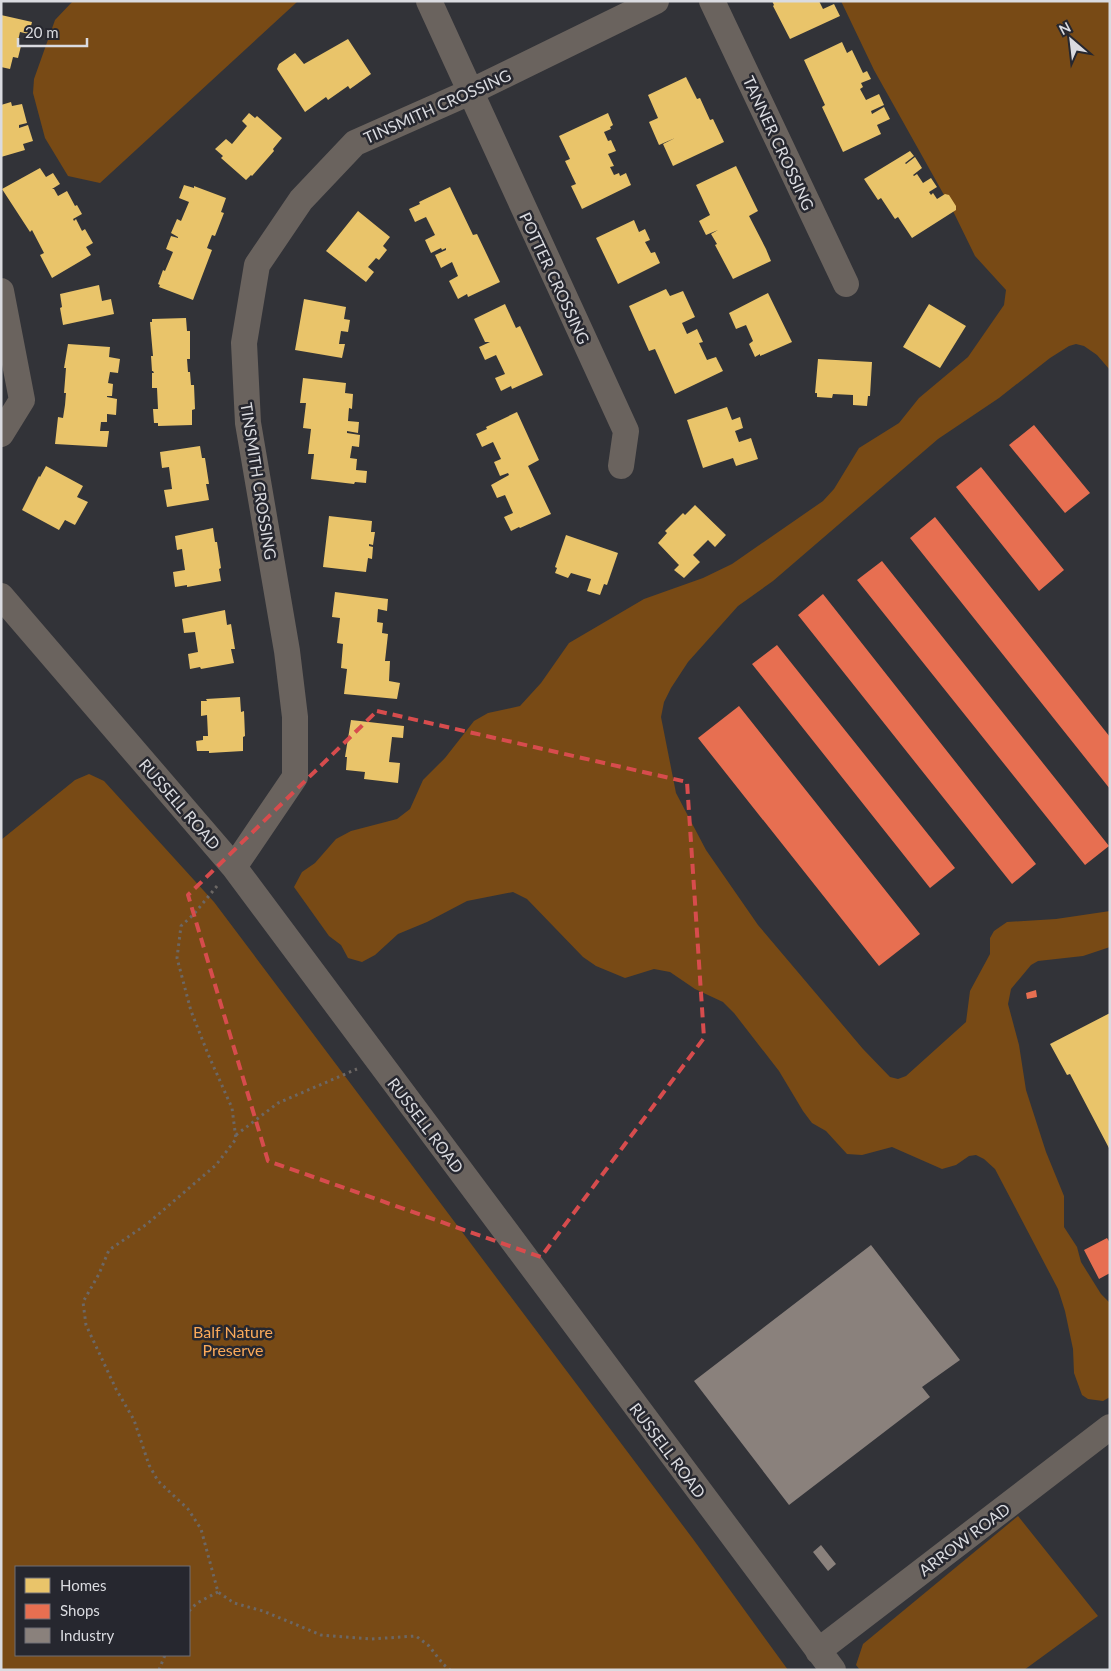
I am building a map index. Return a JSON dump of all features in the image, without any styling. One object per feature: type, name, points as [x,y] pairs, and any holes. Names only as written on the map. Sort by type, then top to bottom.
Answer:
[{"type":"street","name":"POTTER CROSSING","points":[[429,1],[626,431],[621,466]]},
{"type":"street","name":"TINSMITH CROSSING","points":[[234,867],[295,777],[295,717],[288,661],[248,424],[244,343],[257,265],[301,200],[355,143],[470,92],[656,1]]},
{"type":"street","name":"TANNER CROSSING","points":[[712,1],[846,284]]},
{"type":"street","points":[[1,291],[22,400],[1,434]]},
{"type":"street","name":"RUSSELL ROAD","points":[[1,596],[234,867],[825,1660]]},
{"type":"street","name":"ARROW ROAD","points":[[825,1660],[1110,1427]]},
{"type":"path","points":[[234,867],[194,914],[181,926],[178,958],[191,1011],[232,1108],[236,1139],[216,1165],[147,1224],[109,1250],[99,1274],[83,1302],[86,1325],[116,1389],[134,1420],[149,1465],[158,1481],[188,1508],[200,1529],[218,1592],[234,1602],[263,1611],[321,1635],[370,1639],[416,1636],[429,1646],[442,1664],[450,1670]]},
{"type":"path","points":[[235,1135],[278,1103],[373,1061],[379,1061]]},
{"type":"path","points":[[190,1610],[197,1603],[218,1592]]},
{"type":"path","points":[[159,1670],[165,1656]]},
{"type":"highlighted area","points":[[377,711],[687,782],[704,1038],[541,1257],[268,1161],[188,895]]},
{"type":"green space","points":[[73,1],[297,2],[100,183],[68,176],[45,138],[33,93],[34,79],[55,20]]},
{"type":"green space","points":[[841,1],[1110,1],[1110,370],[1097,355],[1084,346],[1076,344],[1069,346],[1050,358],[999,398],[938,439],[773,581],[738,606],[688,662],[664,702],[661,717],[676,793],[706,850],[758,925],[863,1049],[890,1077],[898,1079],[906,1076],[966,1022],[970,991],[990,954],[990,938],[994,931],[1007,922],[1056,919],[1110,911],[1110,947],[1083,956],[1038,961],[1031,965],[1011,989],[1008,1004],[1019,1045],[1026,1090],[1046,1152],[1064,1196],[1064,1227],[1077,1247],[1081,1262],[1101,1294],[1110,1303],[1110,1397],[1103,1401],[1088,1399],[1082,1395],[1074,1373],[1073,1349],[1058,1289],[995,1169],[984,1159],[976,1155],[969,1156],[956,1165],[942,1169],[892,1147],[862,1155],[847,1154],[826,1131],[812,1123],[779,1071],[734,1013],[723,1002],[695,989],[670,972],[654,969],[625,978],[596,966],[583,957],[527,899],[513,892],[467,901],[427,922],[398,934],[375,955],[362,962],[348,958],[341,945],[329,936],[294,887],[302,872],[315,863],[336,839],[351,831],[397,819],[410,809],[423,780],[445,758],[474,721],[488,713],[520,706],[541,683],[569,643],[644,599],[703,578],[732,564],[823,501],[834,489],[859,448],[899,423],[919,398],[968,357],[1004,305],[1006,290],[975,256],[953,211],[874,70]]},
{"type":"green space","name":"Balf Nature Preserve","points":[[89,774],[104,781],[214,902],[693,1539],[788,1670],[1,1670],[1,840],[75,780]]},
{"type":"green space","points":[[1018,1516],[1098,1616],[1024,1670],[860,1670],[856,1665],[863,1644]]},
{"type":"building: Homes","points":[[772,1],[819,1],[823,9],[834,4],[840,16],[790,39]]},
{"type":"building: Homes","points":[[1,15],[32,22],[29,34],[20,32],[17,45],[21,46],[18,58],[13,57],[10,69],[1,67]]},
{"type":"building: Homes","points":[[348,39],[371,74],[350,89],[348,86],[328,100],[326,97],[305,112],[277,69],[279,64],[295,53],[304,64]]},
{"type":"building: Homes","points":[[842,42],[847,53],[852,50],[863,73],[867,71],[871,79],[861,83],[863,87],[860,89],[866,100],[879,94],[884,105],[871,111],[872,114],[884,107],[890,119],[877,125],[881,134],[843,152],[822,107],[825,105],[804,60]]},
{"type":"building: Homes","points":[[686,77],[697,99],[700,98],[710,120],[713,119],[724,142],[673,166],[663,144],[675,138],[659,145],[649,122],[658,118],[648,95]]},
{"type":"building: Homes","points":[[11,102],[12,106],[22,104],[27,123],[19,125],[19,128],[28,125],[33,141],[23,144],[25,150],[1,157],[1,105]]},
{"type":"building: Homes","points":[[249,113],[255,118],[257,116],[282,138],[273,149],[274,151],[252,176],[246,180],[221,158],[223,156],[215,149],[226,139],[232,144],[247,126],[242,121]]},
{"type":"building: Homes","points":[[608,113],[613,125],[610,127],[611,129],[604,132],[608,141],[611,140],[616,151],[608,154],[614,166],[610,167],[614,175],[619,173],[620,176],[626,173],[631,185],[582,209],[571,186],[576,184],[565,161],[570,159],[559,136]]},
{"type":"building: Homes","points":[[910,151],[914,156],[905,163],[915,157],[922,168],[913,175],[917,174],[923,183],[931,178],[937,187],[929,192],[931,195],[933,193],[937,199],[945,194],[949,195],[956,206],[956,210],[912,238],[898,217],[895,219],[881,198],[878,200],[864,179]]},
{"type":"building: Homes","points":[[736,166],[758,211],[749,216],[771,261],[733,279],[711,234],[718,230],[706,235],[699,221],[710,215],[696,185]]},
{"type":"building: Homes","points":[[40,168],[46,177],[53,173],[60,184],[52,189],[54,189],[58,196],[67,191],[75,206],[77,205],[82,214],[73,219],[74,221],[76,219],[82,231],[85,229],[93,243],[86,247],[91,255],[52,278],[40,255],[44,253],[32,230],[30,232],[2,189]]},
{"type":"building: Homes","points":[[184,185],[194,188],[194,186],[226,198],[221,212],[224,213],[215,236],[212,235],[207,248],[212,250],[193,300],[159,287],[160,285],[158,284],[173,252],[166,249],[171,236],[178,238],[171,233],[177,219],[181,221],[189,202],[179,198]]},
{"type":"building: Homes","points":[[450,187],[473,235],[477,234],[500,282],[468,297],[467,294],[458,299],[449,281],[458,276],[452,262],[441,268],[435,255],[446,250],[446,248],[442,250],[441,248],[431,253],[425,240],[435,235],[426,217],[415,222],[409,209]]},
{"type":"building: Homes","points":[[358,211],[390,237],[383,246],[387,250],[379,260],[376,258],[368,267],[374,272],[366,282],[326,251]]},
{"type":"building: Homes","points":[[634,220],[639,232],[645,229],[650,240],[645,242],[651,253],[655,252],[660,263],[618,284],[596,238]]},
{"type":"building: Homes","points":[[99,285],[102,301],[111,299],[114,314],[63,325],[60,294]]},
{"type":"building: Homes","points":[[666,289],[670,296],[683,291],[695,317],[682,323],[687,334],[697,329],[703,342],[699,343],[707,360],[716,357],[723,371],[675,394],[655,349],[649,351],[629,306]]},
{"type":"building: Homes","points":[[768,293],[792,342],[755,357],[749,344],[753,341],[746,325],[736,329],[729,313]]},
{"type":"building: Homes","points":[[304,299],[346,307],[344,319],[350,320],[348,332],[341,331],[339,344],[345,344],[342,358],[295,350]]},
{"type":"building: Homes","points":[[505,304],[516,328],[520,326],[543,375],[512,389],[511,386],[501,391],[495,378],[505,374],[496,355],[485,360],[479,347],[490,342],[485,342],[474,319]]},
{"type":"building: Homes","points":[[929,304],[966,326],[940,368],[903,347]]},
{"type":"building: Homes","points":[[186,318],[187,331],[190,331],[190,359],[187,359],[188,372],[190,372],[191,385],[194,385],[195,409],[192,410],[192,425],[158,426],[158,423],[154,423],[153,409],[158,409],[157,388],[152,388],[152,373],[154,373],[152,371],[151,356],[153,356],[150,322],[152,322],[152,319]]},
{"type":"building: Homes","points":[[68,344],[110,347],[109,357],[120,359],[118,373],[110,372],[108,383],[113,384],[112,396],[107,396],[117,399],[116,415],[107,414],[107,422],[101,422],[100,431],[109,431],[107,447],[55,444],[58,417],[63,418],[65,405],[66,368],[64,368]]},
{"type":"building: Homes","points":[[818,359],[872,362],[870,396],[868,396],[867,406],[853,405],[853,395],[833,394],[832,398],[817,397],[817,393],[815,393]]},
{"type":"building: Homes","points":[[303,378],[346,383],[345,393],[353,394],[352,409],[349,408],[348,421],[359,422],[358,433],[347,431],[347,433],[360,435],[359,447],[352,446],[350,458],[357,459],[356,470],[367,471],[366,483],[355,482],[354,484],[311,479],[314,454],[308,454],[311,429],[303,428],[306,403],[300,403]]},
{"type":"building: Homes","points":[[727,407],[732,420],[740,417],[743,428],[735,431],[739,442],[751,438],[758,459],[736,466],[733,458],[703,468],[687,420]]},
{"type":"building: Homes","points":[[517,412],[539,460],[528,466],[551,514],[511,531],[504,517],[513,513],[505,495],[497,498],[491,485],[509,475],[508,473],[500,476],[494,462],[501,459],[493,442],[482,447],[476,434]]},
{"type":"building: Homes","points":[[200,446],[202,458],[205,458],[209,484],[206,484],[209,500],[167,507],[164,490],[172,489],[169,467],[162,468],[160,452]]},
{"type":"building: Homes","points":[[46,466],[83,486],[77,497],[88,502],[75,525],[65,520],[59,530],[22,510]]},
{"type":"building: Homes","points":[[695,505],[726,535],[715,547],[708,540],[693,555],[700,562],[684,578],[674,570],[679,565],[658,543],[667,533],[665,531],[683,513],[685,515]]},
{"type":"building: Homes","points":[[329,516],[372,521],[371,532],[375,532],[373,545],[369,544],[369,546],[373,547],[372,559],[368,558],[366,572],[323,567]]},
{"type":"building: Homes","points":[[213,528],[221,568],[219,569],[221,581],[187,587],[187,585],[175,587],[173,572],[185,570],[182,549],[177,550],[175,536]]},
{"type":"building: Homes","points":[[566,535],[618,553],[607,585],[604,584],[600,595],[587,591],[591,579],[571,573],[568,578],[555,573],[557,568],[555,567]]},
{"type":"building: Homes","points":[[335,592],[388,599],[387,611],[378,609],[377,622],[383,623],[382,633],[388,634],[385,661],[390,661],[389,681],[400,683],[397,699],[344,694],[347,669],[341,668],[343,644],[337,643],[340,618],[332,617]]},
{"type":"building: Homes","points":[[225,610],[227,625],[231,624],[235,649],[231,649],[234,663],[190,669],[188,654],[198,652],[195,632],[184,633],[182,619]]},
{"type":"building: Homes","points":[[240,697],[241,712],[244,711],[245,736],[243,737],[243,751],[209,753],[209,751],[197,751],[196,741],[203,740],[203,736],[208,736],[207,715],[201,716],[201,701]]},
{"type":"building: Homes","points":[[351,720],[404,726],[403,738],[392,737],[389,762],[400,763],[398,783],[364,779],[365,772],[346,770],[347,757],[345,757]]},
{"type":"building: Homes","points":[[1110,1013],[1110,1150],[1070,1074],[1067,1075],[1050,1044]]},
{"type":"building: Shops","points":[[1034,425],[1090,493],[1065,513],[1009,445]]},
{"type":"building: Shops","points":[[981,467],[1064,570],[1039,591],[956,487]]},
{"type":"building: Shops","points":[[935,517],[1110,737],[1110,789],[910,538]]},
{"type":"building: Shops","points":[[882,561],[1109,846],[1085,865],[857,580]]},
{"type":"building: Shops","points":[[823,594],[1036,864],[1012,884],[798,615]]},
{"type":"building: Shops","points":[[777,645],[955,868],[930,888],[752,664]]},
{"type":"building: Shops","points":[[739,706],[920,934],[879,966],[698,738]]},
{"type":"building: Shops","points":[[1036,990],[1037,997],[1027,999],[1026,993]]},
{"type":"building: Shops","points":[[1107,1238],[1110,1243],[1110,1273],[1099,1279],[1084,1250]]},
{"type":"building: Industry","points":[[871,1245],[960,1360],[922,1387],[930,1397],[789,1505],[694,1381]]},
{"type":"building: Industry","points":[[821,1545],[836,1564],[828,1571],[813,1552]]}]
